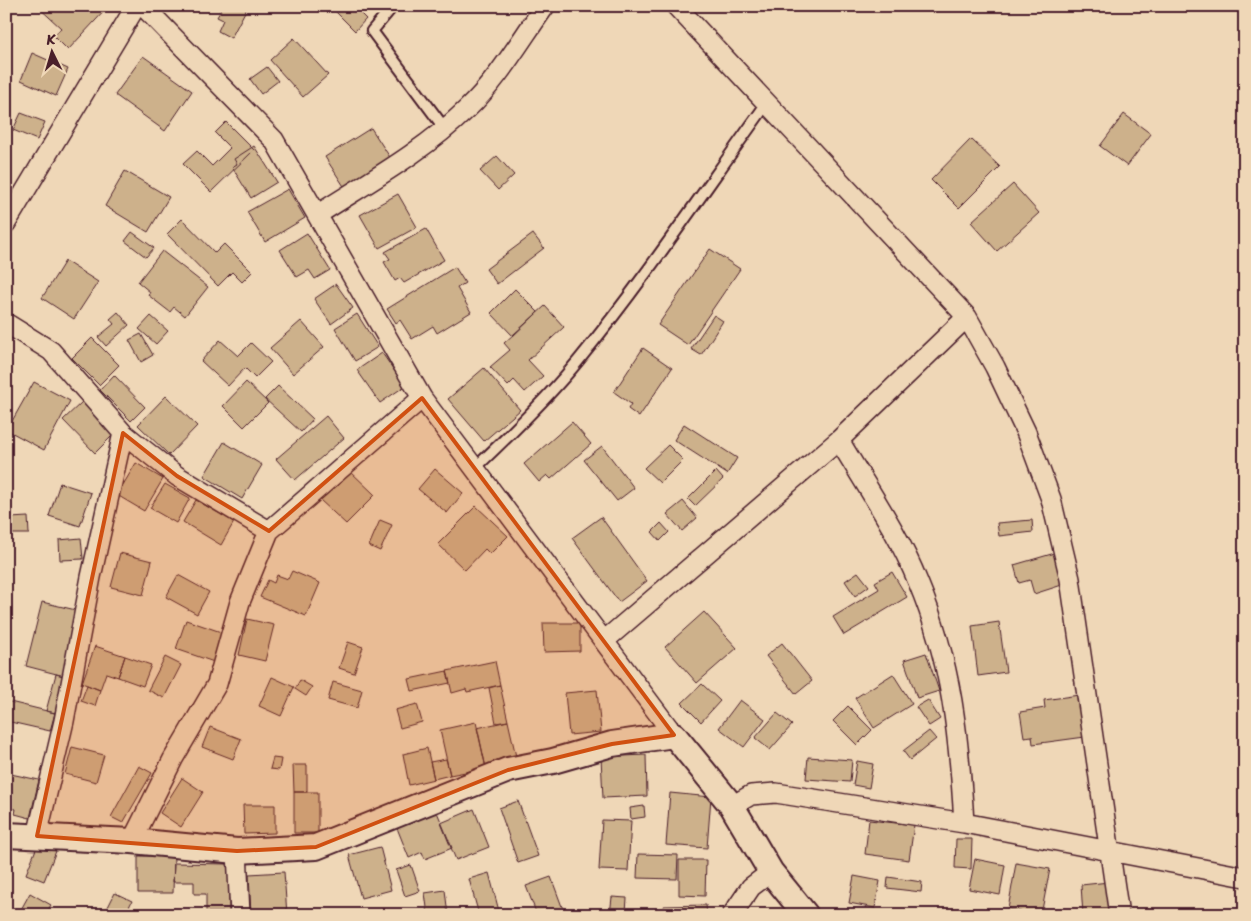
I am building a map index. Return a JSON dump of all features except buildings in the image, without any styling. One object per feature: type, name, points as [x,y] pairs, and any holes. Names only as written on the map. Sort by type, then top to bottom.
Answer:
[{"type":"street","points":[[6,223],[136,6]]},
{"type":"street","points":[[143,6],[274,140],[422,398],[674,734],[732,806],[771,872],[806,915]]},
{"type":"street","points":[[317,215],[419,149],[445,129],[488,86],[545,6]]},
{"type":"street","points":[[676,6],[968,318],[995,367],[1026,432],[1050,499],[1070,578],[1119,915]]},
{"type":"street","points":[[604,641],[839,440],[968,318]]},
{"type":"street","points":[[6,323],[51,351],[123,433],[177,476],[269,531]]},
{"type":"street","points":[[132,841],[173,759],[217,684],[240,602],[269,531],[422,398]]},
{"type":"street","points":[[37,836],[64,721],[90,577],[123,433]]},
{"type":"street","points":[[839,440],[904,551],[930,611],[950,682],[957,722],[964,823]]},
{"type":"street","points":[[6,835],[132,841],[237,851],[316,847],[508,770],[553,762],[612,744],[674,734]]},
{"type":"street","points":[[732,806],[751,795],[776,793],[964,823],[1245,877]]},
{"type":"street","points":[[237,851],[240,915]]},
{"type":"street","points":[[732,915],[750,887],[771,872]]},
{"type":"lane","points":[[393,6],[372,31],[445,129]]},
{"type":"lane","points":[[475,468],[523,422],[577,362],[609,321],[767,103]]},
{"type":"highlighted area","points":[[422,398],[674,735],[612,744],[508,770],[316,847],[237,851],[37,836],[123,433],[177,476],[269,531]]}]
